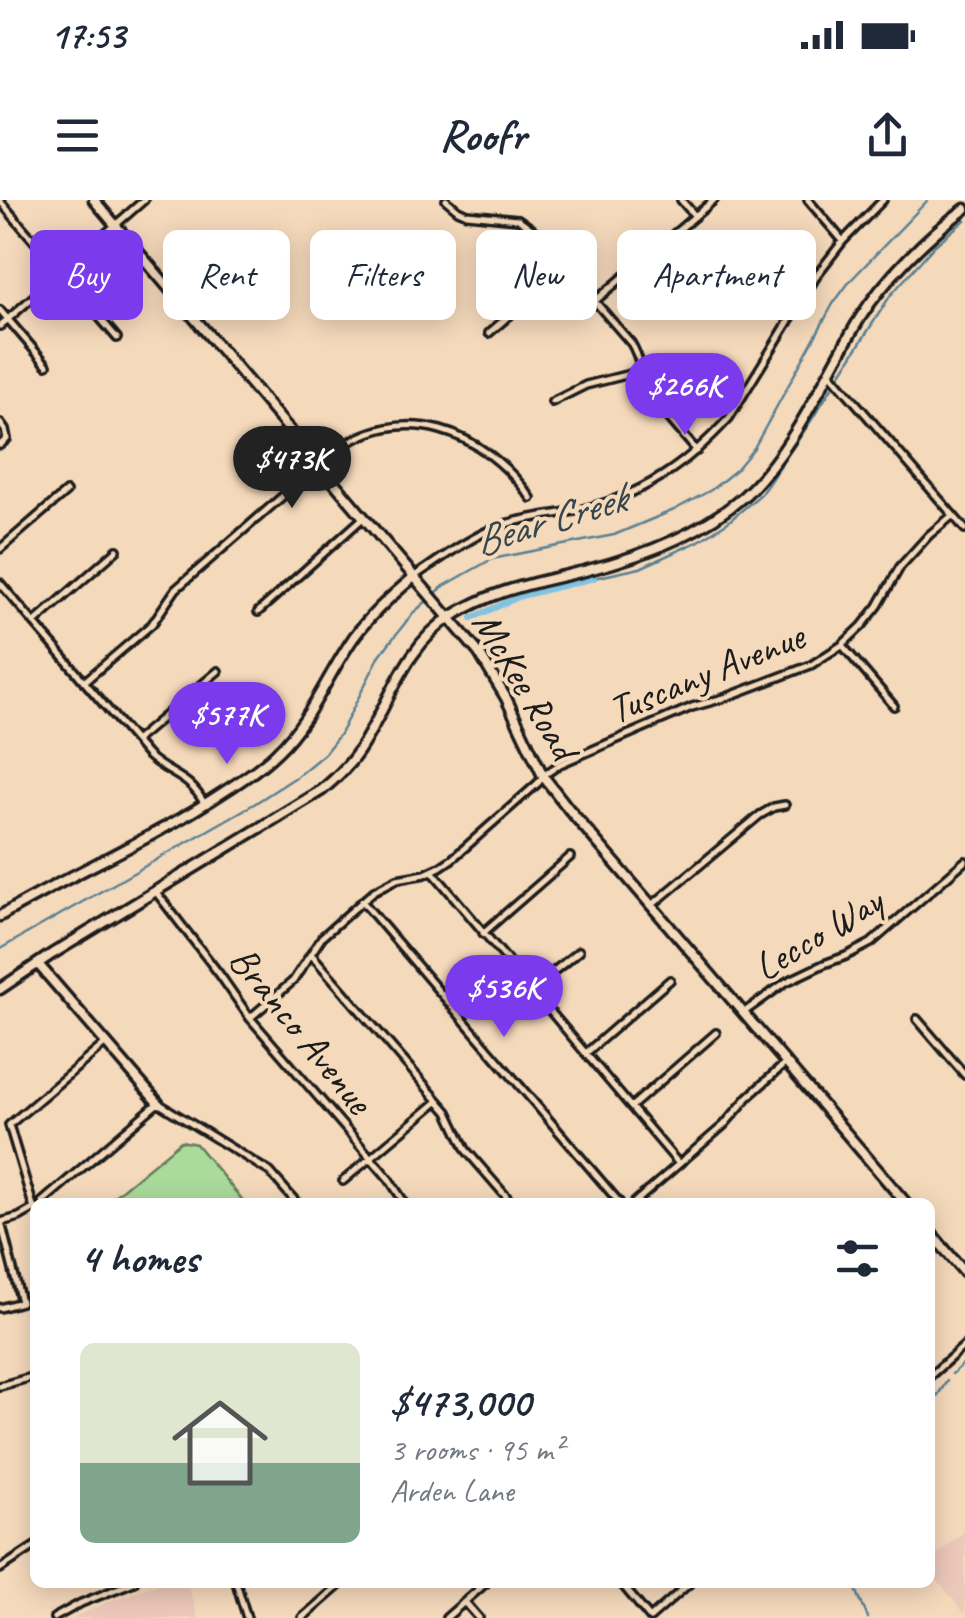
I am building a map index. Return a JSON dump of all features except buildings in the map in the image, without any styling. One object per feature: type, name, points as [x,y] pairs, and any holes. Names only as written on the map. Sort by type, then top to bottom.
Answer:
[{"type":"street","name":"McKee Road","points":[[94,200],[479,653],[494,675],[543,776],[902,1198]]},
{"type":"street","points":[[112,230],[144,200]]},
{"type":"street","points":[[446,200],[467,214],[518,220],[533,230]]},
{"type":"street","points":[[681,200],[695,216]]},
{"type":"street","points":[[597,299],[714,200]]},
{"type":"street","points":[[808,200],[843,241]]},
{"type":"street","points":[[0,916],[158,833],[263,764],[302,722],[355,636],[388,598],[498,526],[625,496],[678,467],[729,418],[819,272],[883,200]]},
{"type":"street","points":[[0,201],[30,236]]},
{"type":"street","points":[[0,988],[305,802],[336,778],[357,754],[406,664],[430,634],[450,618],[508,588],[655,549],[742,498],[766,471],[883,288],[938,230],[965,210]]},
{"type":"street","points":[[0,326],[30,301]]},
{"type":"street","points":[[597,303],[638,353],[651,397],[697,451]]},
{"type":"street","points":[[0,310],[47,365]]},
{"type":"street","points":[[102,320],[117,338]]},
{"type":"street","points":[[489,333],[504,320]]},
{"type":"street","points":[[552,402],[586,386],[642,371]]},
{"type":"street","points":[[830,374],[965,530]]},
{"type":"street","points":[[0,424],[6,430],[7,440],[0,445]]},
{"type":"street","points":[[84,682],[152,624],[176,589],[338,448],[370,432],[397,426],[458,434],[503,465],[531,498]]},
{"type":"street","points":[[0,549],[66,492]]},
{"type":"street","name":"Tuscany Avenue","points":[[432,872],[452,859],[543,776],[568,760],[692,707],[811,665],[842,644],[870,616],[918,546],[953,515]]},
{"type":"street","points":[[258,612],[363,518]]},
{"type":"street","points":[[34,622],[118,550]]},
{"type":"street","points":[[0,583],[135,741],[155,762],[190,783],[205,804]]},
{"type":"street","points":[[842,644],[894,706]]},
{"type":"street","points":[[135,741],[218,671]]},
{"type":"street","points":[[651,906],[760,816],[786,805]]},
{"type":"street","points":[[483,933],[570,857]]},
{"type":"street","name":"Lecco Way","points":[[743,1013],[786,982],[872,943],[965,862]]},
{"type":"street","points":[[250,1018],[293,981],[322,937],[362,901],[397,879],[432,872],[679,1164]]},
{"type":"street","name":"Branco Avenue","points":[[156,892],[250,1018],[401,1198]]},
{"type":"street","points":[[362,901],[616,1198]]},
{"type":"street","points":[[532,990],[579,951]]},
{"type":"street","points":[[311,954],[438,1101],[452,1119],[466,1150],[508,1198]]},
{"type":"street","points":[[38,964],[158,1104],[270,1172],[293,1198]]},
{"type":"street","points":[[586,1054],[670,980]]},
{"type":"street","points":[[918,1019],[965,1075]]},
{"type":"street","points":[[631,1107],[716,1033]]},
{"type":"street","points":[[31,1198],[9,1125],[106,1042]]},
{"type":"street","points":[[640,1198],[724,1125],[786,1063]]},
{"type":"street","points":[[343,1181],[438,1101]]},
{"type":"street","points":[[47,1198],[158,1104]]},
{"type":"street","points":[[0,1308],[22,1302],[0,1222],[30,1210]]},
{"type":"street","points":[[935,1238],[965,1273]]},
{"type":"street","points":[[935,1372],[965,1345]]},
{"type":"street","points":[[0,1386],[30,1377]]},
{"type":"street","points":[[0,1569],[30,1549]]},
{"type":"street","points":[[54,1618],[119,1588]]},
{"type":"street","points":[[238,1588],[246,1618]]},
{"type":"street","points":[[302,1618],[336,1588]]},
{"type":"street","points":[[446,1618],[480,1588]]},
{"type":"street","points":[[625,1588],[650,1618],[685,1588]]},
{"type":"street","points":[[465,1602],[478,1618]]},
{"type":"shaded area","points":[[965,1531],[965,1614],[935,1578],[935,1556]]},
{"type":"shaded area","points":[[147,1588],[189,1588],[198,1618],[73,1618]]},
{"type":"green space","points":[[181,1141],[196,1144],[241,1198],[112,1198]]},
{"type":"waterway","name":"Bear Creek","points":[[0,949],[296,777],[324,754],[340,734],[380,655],[413,613],[444,586],[492,559],[614,535],[674,510],[711,490],[736,470],[754,448],[833,304],[928,200]]},
{"type":"waterway","points":[[594,578],[640,568],[699,541],[761,494],[890,296],[934,246],[965,220]]},
{"type":"waterway","points":[[472,618],[521,596],[594,578]]},
{"type":"waterway","points":[[952,1374],[965,1362]]},
{"type":"waterway","points":[[935,1399],[947,1381]]},
{"type":"waterway","points":[[856,1588],[868,1618]]}]
